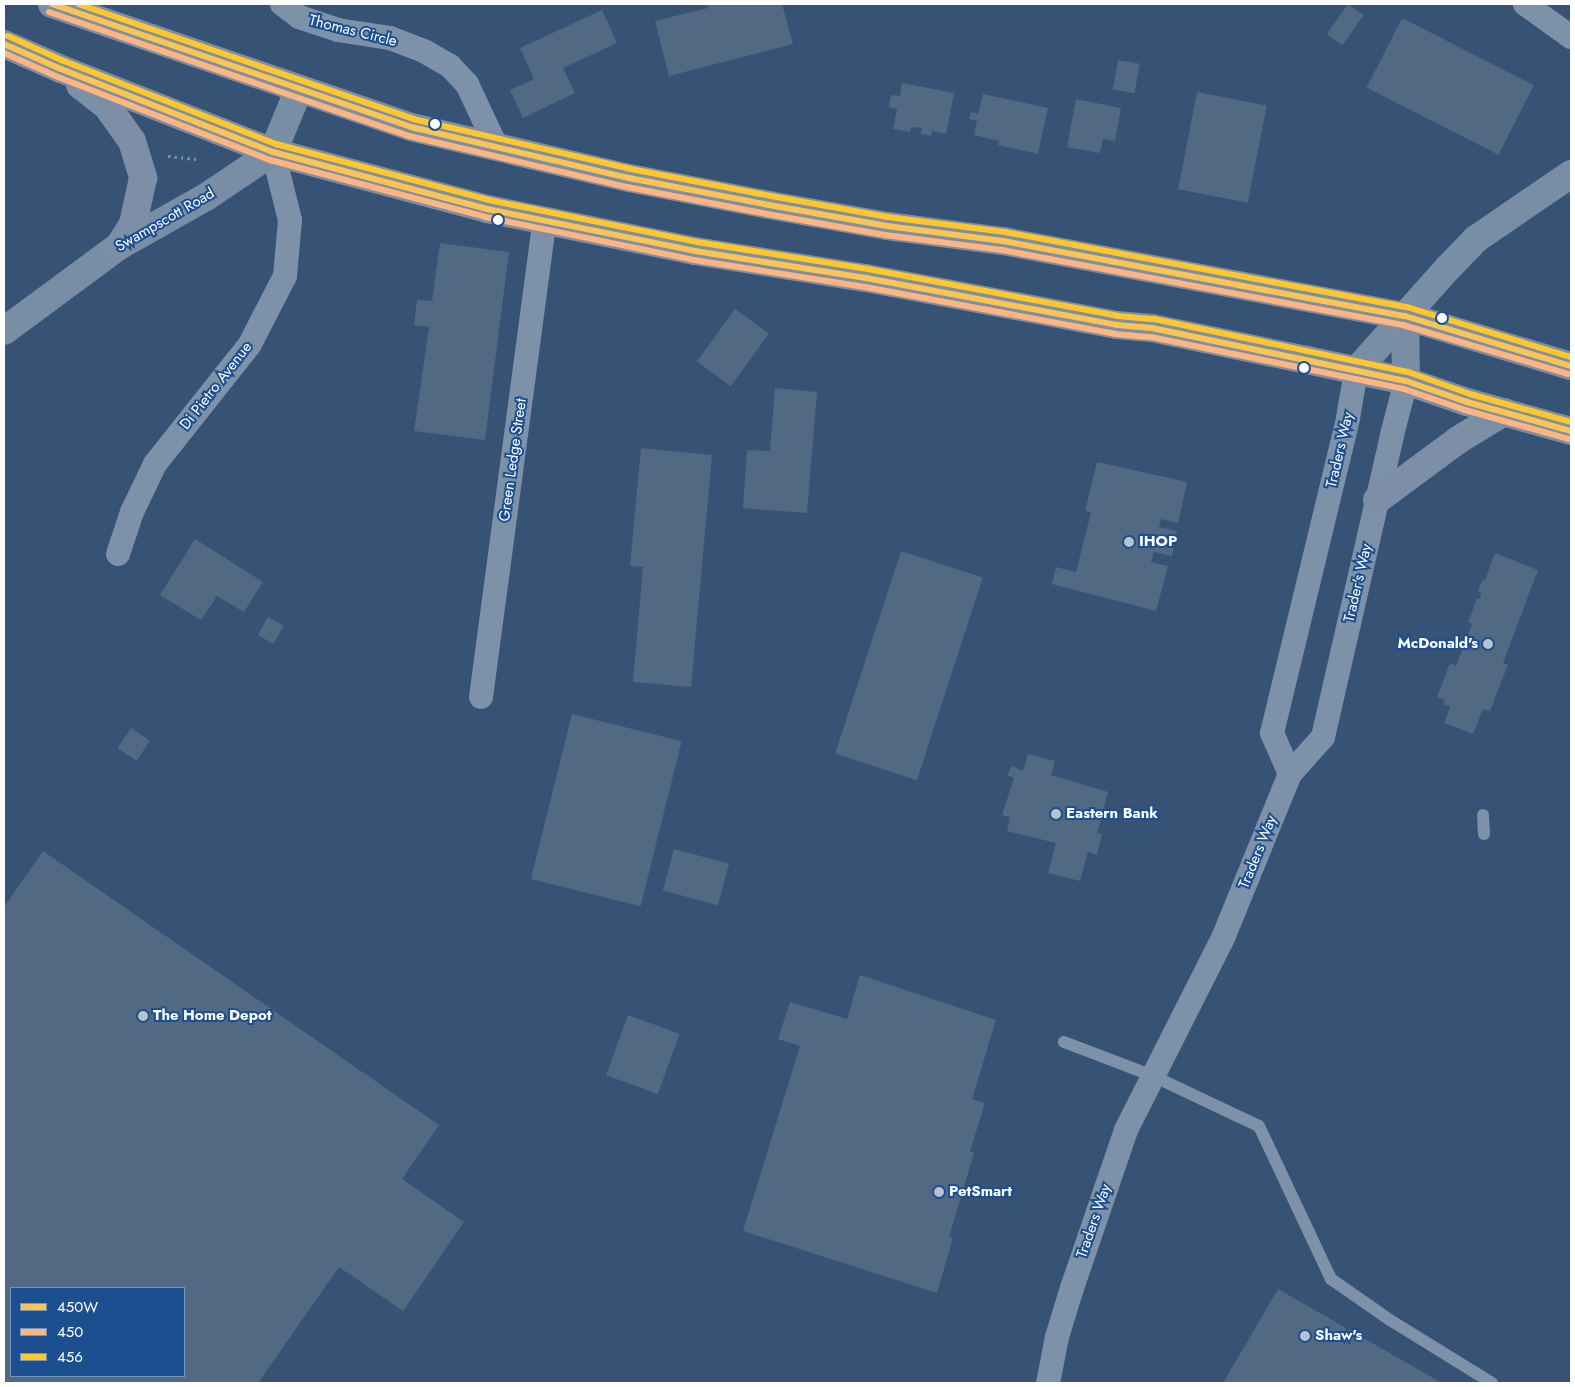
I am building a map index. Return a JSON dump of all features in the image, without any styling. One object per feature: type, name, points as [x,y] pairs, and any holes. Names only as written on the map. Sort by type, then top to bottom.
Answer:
[{"type":"main road","points":[[52,4],[411,127],[629,178],[769,205],[887,226],[1003,240],[1405,316],[1571,366]]},
{"type":"main road","points":[[4,44],[61,70],[273,152],[420,193],[544,222],[1117,325],[1152,328],[1406,381],[1571,431]]},
{"type":"main road","points":[[61,70],[107,106],[132,142],[143,178],[133,224],[119,246]]},
{"type":"main road","points":[[1377,500],[1458,440],[1504,412]]},
{"type":"street","name":"Thomas Circle","points":[[282,4],[299,17],[338,30],[390,38],[424,51],[450,66],[467,84],[496,146]]},
{"type":"street","points":[[1525,4],[1571,37]]},
{"type":"street","points":[[273,152],[299,89]]},
{"type":"street","name":"Swampscott Road","points":[[4,331],[119,246],[206,197],[273,152]]},
{"type":"street","name":"Di Pietro Avenue","points":[[118,554],[132,512],[155,464],[250,344],[285,276],[290,220],[273,152]]},
{"type":"street","points":[[1356,371],[1476,240],[1571,174]]},
{"type":"street","name":"Green Ledge Street","points":[[481,697],[544,222]]},
{"type":"street","points":[[1405,316],[1406,381]]},
{"type":"street","name":"Traders Way","points":[[1048,1383],[1057,1337],[1092,1227],[1126,1130],[1223,938],[1290,774],[1272,733],[1348,418],[1356,371]]},
{"type":"street","name":"Trader's Way","points":[[1290,774],[1323,738],[1406,381]]},
{"type":"lane","points":[[1483,815],[1484,834]]},
{"type":"lane","points":[[1064,1042],[1153,1076],[1259,1126],[1332,1279],[1390,1320],[1492,1383]]},
{"type":"path","points":[[163,155],[198,159]]},
{"type":"building","points":[[707,4],[782,4],[793,44],[669,76],[655,21],[708,8]]},
{"type":"building","points":[[1348,4],[1364,15],[1342,45],[1327,34]]},
{"type":"building","points":[[602,10],[617,43],[563,68],[575,93],[523,118],[510,90],[534,79],[520,48]]},
{"type":"building","points":[[1402,18],[1534,85],[1498,155],[1367,87]]},
{"type":"building","points":[[1118,60],[1140,64],[1134,93],[1113,90]]},
{"type":"building","points":[[902,83],[954,93],[946,134],[932,131],[931,136],[921,134],[922,128],[911,127],[910,132],[893,129],[897,109],[889,107],[891,95],[900,96]]},
{"type":"building","points":[[1197,92],[1267,106],[1248,203],[1178,189]]},
{"type":"building","points":[[983,94],[1048,108],[1038,154],[998,145],[999,141],[974,135],[977,121],[969,119],[971,112],[978,114]]},
{"type":"building","points":[[1076,99],[1121,108],[1115,141],[1103,139],[1100,153],[1067,147]]},
{"type":"building","points":[[440,243],[509,252],[485,440],[414,431],[429,327],[414,325],[417,300],[432,301]]},
{"type":"building","points":[[735,309],[769,334],[731,386],[697,362]]},
{"type":"building","points":[[775,388],[817,392],[807,513],[743,508],[747,450],[770,451]]},
{"type":"building","points":[[641,448],[712,455],[691,687],[633,682],[643,567],[630,566]]},
{"type":"building","name":"IHOP","points":[[1097,462],[1187,482],[1178,523],[1161,519],[1159,527],[1177,531],[1172,556],[1154,552],[1151,562],[1168,566],[1156,611],[1052,584],[1056,567],[1076,572],[1091,512],[1085,511]]},
{"type":"building","points":[[195,539],[263,582],[244,612],[217,596],[201,620],[160,595]]},
{"type":"building","points":[[901,551],[983,578],[917,780],[835,754]]},
{"type":"building","name":"McDonald's","points":[[1495,553],[1538,570],[1503,663],[1508,665],[1490,711],[1483,709],[1473,734],[1444,723],[1450,707],[1443,704],[1445,700],[1437,697],[1450,663],[1456,666],[1472,624],[1468,622],[1477,598],[1480,599],[1481,593],[1478,591],[1483,579],[1485,580]]},
{"type":"building","points":[[268,617],[284,626],[274,644],[258,635]]},
{"type":"building","points":[[572,714],[682,741],[641,906],[531,879]]},
{"type":"building","points":[[131,728],[150,741],[137,761],[118,748]]},
{"type":"building","points":[[1028,754],[1055,761],[1051,775],[1108,792],[1097,833],[1102,834],[1097,855],[1088,852],[1080,881],[1048,873],[1056,843],[1007,831],[1010,817],[1002,815],[1014,778],[1007,775],[1012,766],[1023,771]]},
{"type":"building","points":[[674,849],[729,864],[718,905],[663,891]]},
{"type":"building","name":"The Home Depot","points":[[43,851],[439,1125],[402,1179],[464,1222],[403,1311],[339,1267],[258,1383],[4,1383],[4,907]]},
{"type":"building","points":[[860,975],[996,1020],[972,1099],[985,1103],[970,1151],[974,1153],[949,1237],[953,1238],[937,1293],[743,1231],[800,1046],[778,1039],[790,1002],[847,1019]]},
{"type":"building","points":[[628,1015],[680,1034],[658,1094],[606,1075]]},
{"type":"building","name":"Shaw's","points":[[1278,1289],[1442,1383],[1223,1383]]},
{"type":"transit line","name":"450W","points":[[52,4],[411,127],[629,178],[769,205],[887,226],[1003,241],[1405,316],[1571,366]]},
{"type":"transit line","name":"456","points":[[78,4],[413,119],[631,169],[771,196],[888,217],[1005,232],[1407,307],[1571,357]]},
{"type":"transit line","name":"450","points":[[49,12],[409,136],[627,187],[767,214],[885,235],[1002,250],[1403,325],[1568,374]]},
{"type":"transit line","name":"456","points":[[8,36],[64,61],[276,144],[489,200],[697,242],[868,269],[1118,316],[1154,319],[1408,372],[1470,394],[1571,422]]},
{"type":"transit line","name":"450W","points":[[4,44],[61,69],[273,152],[487,209],[695,251],[866,278],[1117,325],[1152,328],[1406,381],[1467,402],[1571,431]]},
{"type":"transit line","name":"450","points":[[4,53],[58,77],[270,160],[485,217],[694,260],[865,287],[1115,334],[1151,337],[1404,389],[1465,410],[1569,439]]},
{"type":"place","name":"IHOP","points":[[1129,542]]},
{"type":"place","name":"McDonald's","points":[[1488,644]]},
{"type":"place","name":"Eastern Bank","points":[[1056,814]]},
{"type":"place","name":"The Home Depot","points":[[143,1016]]},
{"type":"place","name":"PetSmart","points":[[939,1192]]},
{"type":"place","name":"Shaw's","points":[[1305,1336]]}]
